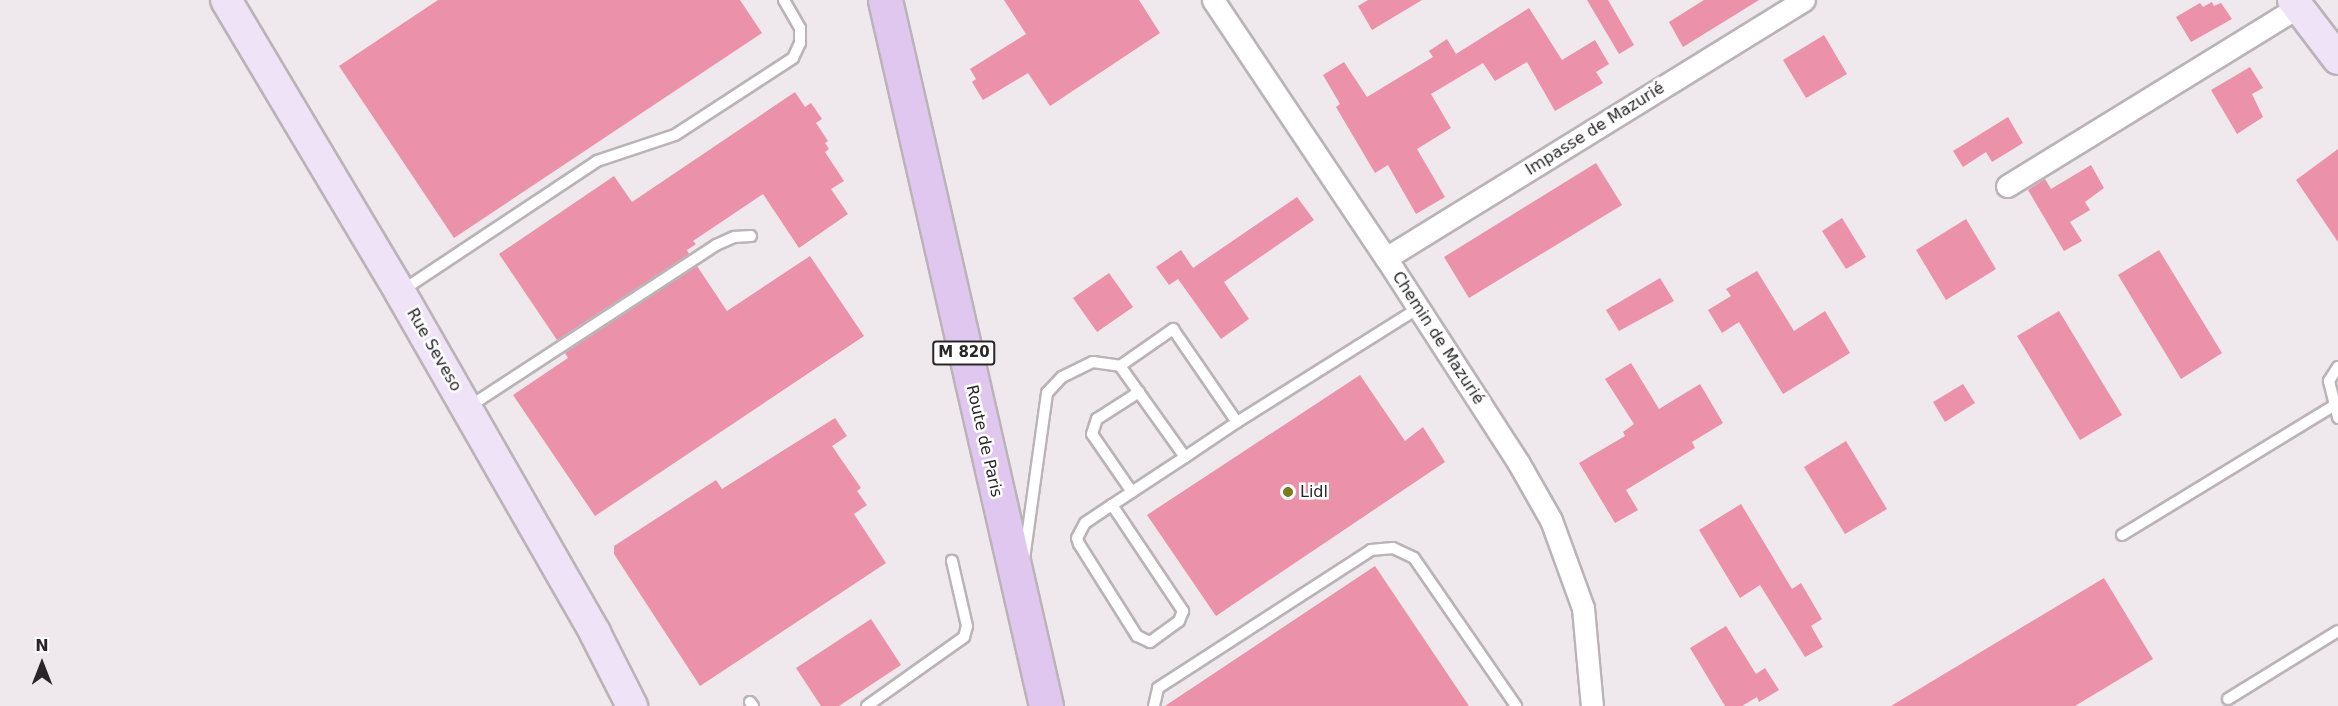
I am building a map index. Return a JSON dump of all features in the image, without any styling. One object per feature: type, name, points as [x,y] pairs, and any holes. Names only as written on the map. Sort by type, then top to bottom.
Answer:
[{"type":"main road","name":"Route de Paris","points":[[885,0],[1046,706]]},
{"type":"street","name":"Rue Seveso","points":[[226,0],[400,292],[595,633],[632,706]]},
{"type":"street","name":"Chemin de Mazurié","points":[[1214,0],[1419,308],[1518,462],[1551,520],[1583,608],[1592,706]]},
{"type":"street","name":"Impasse de Mazurié","points":[[1386,258],[1804,0]]},
{"type":"street","points":[[2007,186],[2296,4],[2338,59]]},
{"type":"lane","points":[[400,292],[597,161],[675,135],[792,58],[800,43],[800,28],[784,0]]},
{"type":"lane","points":[[466,408],[716,245],[734,237],[751,236]]},
{"type":"lane","points":[[1112,505],[1183,611],[1179,621],[1150,642],[1137,636],[1077,538],[1085,523],[1112,505],[1185,457],[1237,422],[1419,308]]},
{"type":"lane","points":[[1120,366],[1173,329],[1237,422]]},
{"type":"lane","points":[[1019,589],[1047,393],[1062,376],[1082,366],[1102,361],[1120,366],[1185,457]]},
{"type":"lane","points":[[2338,367],[2329,381],[2333,406],[2338,418]]},
{"type":"lane","points":[[1132,492],[1092,434],[1097,419],[1138,392]]},
{"type":"lane","points":[[2122,535],[2333,406]]},
{"type":"lane","points":[[1154,706],[1158,688],[1371,550],[1393,548],[1414,558],[1516,706]]},
{"type":"lane","points":[[867,706],[964,637],[967,626],[952,561]]},
{"type":"lane","points":[[2228,699],[2338,631]]},
{"type":"building","points":[[438,0],[740,0],[762,33],[454,238],[339,66]]},
{"type":"building","points":[[1004,0],[1139,0],[1160,33],[1050,106],[1028,73],[983,100],[972,82],[976,79],[970,69],[1026,34]]},
{"type":"building","points":[[1368,0],[1422,0],[1372,30],[1358,6]]},
{"type":"building","points":[[1587,0],[1608,0],[1634,45],[1619,54]]},
{"type":"building","points":[[1704,0],[1759,0],[1683,47],[1669,22]]},
{"type":"building","points":[[2212,2],[2214,6],[2221,3],[2232,19],[2191,42],[2176,17],[2200,3],[2203,7]]},
{"type":"building","points":[[1529,8],[1562,60],[1595,40],[1609,64],[1596,72],[1603,83],[1555,111],[1527,62],[1495,81],[1483,63],[1431,94],[1451,128],[1417,149],[1445,197],[1416,214],[1388,165],[1375,173],[1336,107],[1340,104],[1323,75],[1344,62],[1367,97],[1433,57],[1429,51],[1447,39],[1456,54]]},
{"type":"building","points":[[1824,35],[1847,74],[1806,98],[1783,60]]},
{"type":"building","points":[[2250,67],[2263,88],[2252,94],[2263,117],[2237,134],[2211,90]]},
{"type":"building","points":[[795,92],[805,107],[811,103],[822,119],[816,123],[828,141],[825,143],[829,149],[825,152],[844,181],[831,189],[848,214],[799,248],[763,194],[693,241],[696,244],[687,250],[689,254],[557,340],[499,254],[614,176],[632,202]]},
{"type":"building","points":[[2008,117],[2023,143],[1992,162],[1986,152],[1963,167],[1953,151]]},
{"type":"building","points":[[2338,149],[2338,242],[2296,180]]},
{"type":"building","points":[[1596,163],[1622,205],[1469,298],[1444,257]]},
{"type":"building","points":[[2091,165],[2104,188],[2085,202],[2090,210],[2070,222],[2082,241],[2064,251],[2028,190],[2045,179],[2051,189]]},
{"type":"building","points":[[1297,197],[1314,220],[1224,282],[1249,319],[1221,339],[1178,279],[1169,285],[1156,267],[1181,250],[1193,268]]},
{"type":"building","points":[[1842,218],[1866,257],[1846,269],[1822,231]]},
{"type":"building","points":[[1966,219],[1996,269],[1946,300],[1916,250]]},
{"type":"building","points":[[2159,250],[2222,353],[2181,379],[2118,275]]},
{"type":"building","points":[[810,256],[864,336],[595,516],[513,395],[568,358],[565,353],[697,266],[727,311]]},
{"type":"building","points":[[1757,271],[1794,331],[1825,311],[1850,353],[1783,394],[1739,322],[1722,333],[1708,310],[1731,296],[1726,289]]},
{"type":"building","points":[[1109,273],[1133,307],[1097,332],[1073,298]]},
{"type":"building","points":[[1660,278],[1674,301],[1619,331],[1606,310]]},
{"type":"building","points":[[2059,311],[2122,415],[2080,440],[2017,336]]},
{"type":"building","points":[[1631,363],[1659,409],[1700,384],[1723,423],[1692,442],[1695,448],[1626,490],[1638,510],[1615,523],[1579,463],[1625,436],[1623,432],[1634,424],[1605,379]]},
{"type":"building","points":[[1360,375],[1405,441],[1423,427],[1445,462],[1216,616],[1147,515]]},
{"type":"building","points":[[1963,384],[1975,403],[1945,422],[1933,402]]},
{"type":"building","points":[[835,418],[847,436],[832,446],[861,488],[857,491],[867,505],[854,514],[886,563],[700,686],[614,554],[614,546],[716,480],[722,489]]},
{"type":"building","points":[[1846,441],[1887,509],[1845,534],[1804,467]]},
{"type":"building","points":[[1741,504],[1792,589],[1801,583],[1822,619],[1811,626],[1823,647],[1805,657],[1760,585],[1740,598],[1699,530]]},
{"type":"building","points":[[1375,566],[1469,706],[1165,706]]},
{"type":"building","points":[[2104,578],[2153,659],[2075,706],[1891,706]]},
{"type":"building","points":[[871,619],[901,665],[839,706],[821,706],[796,668]]},
{"type":"building","points":[[1726,626],[1756,674],[1765,668],[1779,690],[1759,702],[1757,697],[1742,706],[1725,706],[1690,648]]},
{"type":"place","name":"Lidl","points":[[1288,492]]}]
